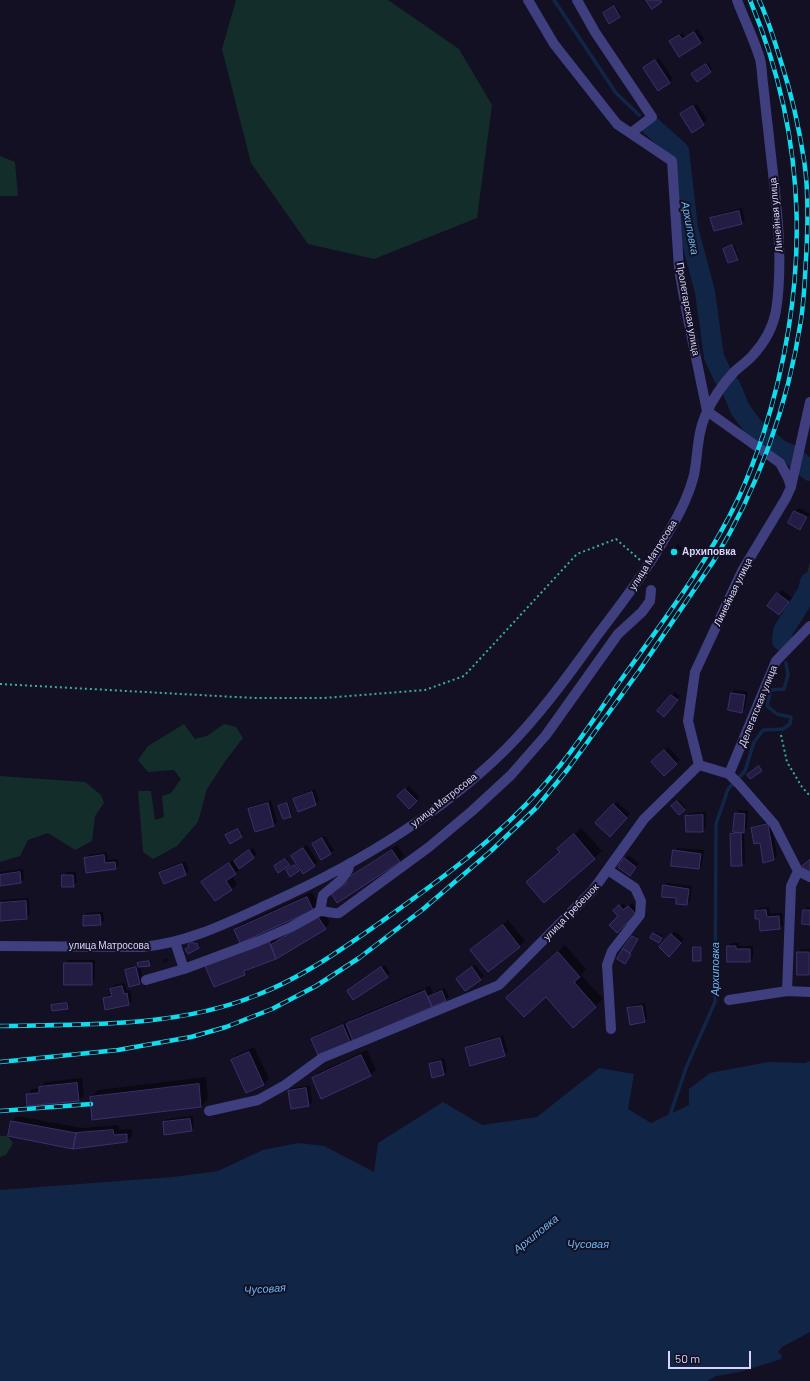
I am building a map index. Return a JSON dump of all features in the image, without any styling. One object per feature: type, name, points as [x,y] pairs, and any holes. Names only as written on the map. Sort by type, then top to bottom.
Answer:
[{"type":"street","name":"Пролетарская улица","points":[[528,0],[554,44],[617,124],[672,161],[679,269],[707,411]]},
{"type":"street","points":[[577,0],[595,32],[652,117],[631,133]]},
{"type":"street","name":"Линейная улица","points":[[707,411],[718,391],[764,341],[773,323],[776,312],[779,282],[778,230],[761,61],[737,0]]},
{"type":"street","name":"Линейная улица","points":[[698,765],[688,721],[695,672],[742,570],[786,498],[791,487],[810,402]]},
{"type":"street","points":[[707,411],[780,463],[791,487]]},
{"type":"street","name":"улица Матросова","points":[[0,946],[142,947],[175,942],[231,922],[297,892],[392,839],[420,820],[468,783],[505,750],[562,682],[634,587],[670,531],[690,488],[696,462],[701,428],[707,411]]},
{"type":"street","points":[[146,980],[184,968],[273,935],[320,911],[326,911],[334,914],[339,913],[404,866],[450,830],[511,775],[546,735],[618,634],[642,612],[650,601],[651,590]]},
{"type":"street","name":"Делегатская улица","points":[[729,774],[776,662],[810,626]]},
{"type":"street","points":[[698,765],[729,774],[774,824],[798,871],[810,877]]},
{"type":"street","name":"улица Гребешок","points":[[209,1111],[258,1100],[285,1085],[322,1058],[499,985],[593,890],[644,819],[698,765]]},
{"type":"street","points":[[320,911],[321,898],[341,880],[348,870],[350,863]]},
{"type":"street","points":[[608,870],[636,888],[641,902],[640,915],[612,951],[607,965],[611,1029]]},
{"type":"street","points":[[787,991],[791,886],[798,871]]},
{"type":"street","points":[[175,942],[184,968]]},
{"type":"street","points":[[729,1000],[787,991],[810,992]]},
{"type":"path","points":[[0,684],[254,698],[324,698],[425,690],[464,676],[577,554],[616,539],[648,567]]},
{"type":"path","points":[[781,735],[787,762],[802,787],[810,796]]},
{"type":"green space","points":[[236,0],[388,0],[459,49],[492,105],[477,218],[374,259],[308,244],[251,163],[222,49]]},
{"type":"green space","points":[[0,156],[15,162],[18,196],[0,196]]},
{"type":"green space","points":[[810,562],[810,600],[795,628],[785,621],[806,577]]},
{"type":"green space","points":[[184,724],[195,739],[207,736],[224,724],[236,727],[243,738],[226,760],[207,789],[198,822],[177,846],[153,859],[143,852],[138,791],[151,791],[155,820],[164,817],[162,796],[171,793],[181,779],[174,770],[148,772],[138,760],[148,746]]},
{"type":"green space","points":[[0,776],[85,782],[101,795],[104,803],[95,816],[92,841],[75,850],[48,833],[28,840],[20,856],[0,862]]},
{"type":"green space","points":[[0,1136],[8,1136],[13,1143],[6,1155],[0,1157]]},
{"type":"water","name":"Чусовая","points":[[810,1061],[810,1332],[782,1347],[778,1352],[782,1355],[781,1359],[740,1372],[716,1376],[707,1381],[0,1381],[0,1190],[173,1177],[218,1171],[263,1150],[298,1143],[324,1146],[374,1172],[378,1143],[443,1102],[482,1125],[537,1117],[599,1068],[634,1074],[628,1109],[651,1123],[689,1105],[689,1089],[710,1073],[768,1062],[805,1063]]},
{"type":"building","points":[[646,0],[660,0],[662,2],[652,9]]},
{"type":"building","points":[[614,6],[620,17],[609,24],[603,13]]},
{"type":"building","points":[[694,32],[701,43],[679,57],[669,41],[679,35],[682,39]]},
{"type":"building","points":[[655,60],[670,83],[658,91],[643,68]]},
{"type":"building","points":[[706,64],[711,72],[697,82],[691,74]]},
{"type":"building","points":[[693,106],[704,125],[692,133],[680,114]]},
{"type":"building","points":[[739,211],[742,224],[714,231],[710,218]]},
{"type":"building","points":[[732,245],[738,260],[728,263],[723,249]]},
{"type":"building","points":[[794,511],[807,517],[800,530],[788,523]]},
{"type":"building","points":[[777,593],[789,602],[779,615],[767,606]]},
{"type":"building","points":[[731,693],[745,695],[742,713],[728,710]]},
{"type":"building","points":[[671,695],[678,700],[664,717],[657,711]]},
{"type":"building","points":[[664,750],[677,764],[664,776],[651,762]]},
{"type":"building","points":[[759,766],[762,771],[750,779],[747,775]]},
{"type":"building","points":[[405,789],[417,801],[409,809],[397,796]]},
{"type":"building","points":[[312,792],[316,805],[298,812],[293,799]]},
{"type":"building","points":[[677,801],[685,810],[679,815],[671,806]]},
{"type":"building","points":[[268,803],[274,826],[255,832],[248,809]]},
{"type":"building","points":[[287,803],[291,817],[283,819],[278,806]]},
{"type":"building","points":[[613,804],[627,818],[610,837],[595,823]]},
{"type":"building","points":[[735,813],[745,814],[744,833],[733,832]]},
{"type":"building","points":[[703,815],[703,832],[686,832],[685,816]]},
{"type":"building","points":[[768,824],[774,860],[763,863],[760,843],[754,844],[751,828]]},
{"type":"building","points":[[238,829],[242,837],[230,844],[225,835]]},
{"type":"building","points":[[741,833],[742,866],[731,866],[730,834]]},
{"type":"building","points":[[574,834],[595,859],[544,903],[526,882],[560,852],[557,849]]},
{"type":"building","points":[[322,838],[331,854],[321,860],[312,844]]},
{"type":"building","points":[[303,848],[315,866],[303,874],[291,856]]},
{"type":"building","points":[[249,850],[254,858],[239,869],[234,861]]},
{"type":"building","points":[[392,850],[400,862],[337,903],[331,893],[347,883],[345,880]]},
{"type":"building","points":[[673,850],[701,854],[699,869],[671,866]]},
{"type":"building","points":[[104,855],[105,863],[115,862],[116,869],[86,873],[84,858]]},
{"type":"building","points":[[624,858],[636,867],[630,876],[618,867]]},
{"type":"building","points":[[285,859],[290,865],[278,873],[274,866]]},
{"type":"building","points":[[810,860],[810,871],[807,873],[802,866]]},
{"type":"building","points":[[229,863],[236,874],[226,881],[232,890],[215,901],[201,882]]},
{"type":"building","points":[[182,864],[186,875],[164,884],[159,873]]},
{"type":"building","points":[[295,865],[299,871],[290,877],[286,870]]},
{"type":"building","points":[[20,872],[21,883],[0,886],[0,875]]},
{"type":"building","points":[[62,875],[73,875],[74,887],[62,887]]},
{"type":"building","points":[[663,885],[689,889],[687,905],[676,904],[676,898],[662,897]]},
{"type":"building","points":[[307,897],[313,910],[240,943],[234,930]]},
{"type":"building","points":[[26,901],[27,919],[0,921],[0,903]]},
{"type":"building","points":[[619,905],[623,910],[628,906],[636,914],[617,933],[609,925],[618,916],[613,911]]},
{"type":"building","points":[[766,910],[767,917],[779,916],[780,929],[760,931],[759,919],[755,919],[755,911]]},
{"type":"building","points":[[803,910],[810,910],[810,925],[802,924]]},
{"type":"building","points":[[100,915],[101,925],[83,926],[83,916]]},
{"type":"building","points":[[318,917],[326,929],[276,959],[271,945]]},
{"type":"building","points":[[503,925],[520,947],[488,972],[470,950]]},
{"type":"building","points":[[653,933],[662,938],[659,943],[650,938]]},
{"type":"building","points":[[671,934],[681,943],[669,957],[659,947]]},
{"type":"building","points":[[632,936],[638,939],[630,953],[623,949]]},
{"type":"building","points":[[269,941],[276,959],[244,971],[245,975],[214,987],[205,966]]},
{"type":"building","points":[[193,942],[194,944],[197,943],[199,948],[188,954],[185,949]]},
{"type":"building","points":[[727,946],[736,946],[736,949],[750,949],[750,962],[727,962]]},
{"type":"building","points":[[693,947],[701,947],[701,961],[693,961]]},
{"type":"building","points":[[623,949],[631,954],[625,964],[617,959]]},
{"type":"building","points":[[558,952],[580,977],[574,982],[596,1007],[573,1028],[546,997],[524,1017],[506,998]]},
{"type":"building","points":[[797,952],[809,952],[809,975],[797,975]]},
{"type":"building","points":[[149,961],[150,966],[138,967],[137,963]]},
{"type":"building","points":[[64,963],[92,963],[92,985],[64,985]]},
{"type":"building","points":[[136,967],[140,984],[129,987],[125,970]]},
{"type":"building","points":[[381,967],[388,977],[353,1000],[347,991]]},
{"type":"building","points":[[472,967],[481,980],[465,991],[456,979]]},
{"type":"building","points":[[122,986],[124,994],[127,993],[129,1005],[105,1010],[103,998],[112,996],[110,989]]},
{"type":"building","points":[[425,991],[432,1007],[353,1041],[346,1024]]},
{"type":"building","points":[[442,991],[446,1001],[432,1007],[428,997]]},
{"type":"building","points":[[67,1003],[68,1009],[52,1011],[51,1005]]},
{"type":"building","points":[[642,1006],[645,1022],[630,1025],[627,1008]]},
{"type":"building","points":[[343,1025],[350,1042],[318,1055],[311,1039]]},
{"type":"building","points":[[500,1038],[505,1056],[470,1066],[465,1048]]},
{"type":"building","points":[[249,1052],[264,1085],[246,1093],[231,1060]]},
{"type":"building","points":[[361,1055],[371,1076],[321,1099],[312,1078]]},
{"type":"building","points":[[441,1061],[444,1075],[432,1078],[429,1064]]},
{"type":"building","points":[[77,1083],[79,1101],[27,1106],[26,1094],[39,1093],[39,1087]]},
{"type":"building","points":[[199,1084],[201,1107],[92,1120],[90,1097]]},
{"type":"building","points":[[306,1088],[309,1106],[291,1109],[288,1091]]},
{"type":"building","points":[[190,1119],[192,1131],[164,1135],[163,1122]]},
{"type":"building","points":[[11,1121],[76,1133],[73,1149],[8,1136]]},
{"type":"building","points":[[113,1130],[114,1135],[127,1134],[127,1142],[73,1149],[76,1133]]},
{"type":"waterway","name":"Архиповка","points":[[554,0],[616,93],[639,115]]},
{"type":"waterway","name":"Архиповка","points":[[651,126],[679,151],[688,228],[705,292],[714,357],[723,376],[731,387],[740,409],[754,428],[779,449],[792,455],[810,471]]},
{"type":"waterway","name":"Архиповка","points":[[782,641],[783,631],[808,591],[810,582]]},
{"type":"waterway","name":"Архиповка","points":[[669,1118],[686,1068],[715,1002],[716,824],[728,789],[745,771],[754,742],[763,730],[783,729],[790,724],[791,717],[777,714],[767,706],[771,690],[784,689],[788,675],[786,663]]},
{"type":"railway","points":[[0,1026],[98,1024],[163,1019],[226,1006],[257,995],[289,981],[349,944],[465,860],[525,806],[573,749],[683,593],[713,546],[746,482],[763,435],[778,380],[789,325],[795,270],[797,216],[793,162],[784,108],[770,54],[750,0]]},
{"type":"railway","points":[[0,1062],[118,1050],[191,1037],[226,1027],[272,1009],[316,986],[359,958],[422,910],[491,851],[537,807],[568,769],[639,671],[713,562],[744,505],[769,446],[788,383],[795,352],[804,297],[808,209],[806,172],[800,136],[789,88],[772,32],[759,0]]},
{"type":"railway","points":[[0,1111],[91,1104]]},
{"type":"place","name":"Архиповка","points":[[674,552]]}]
